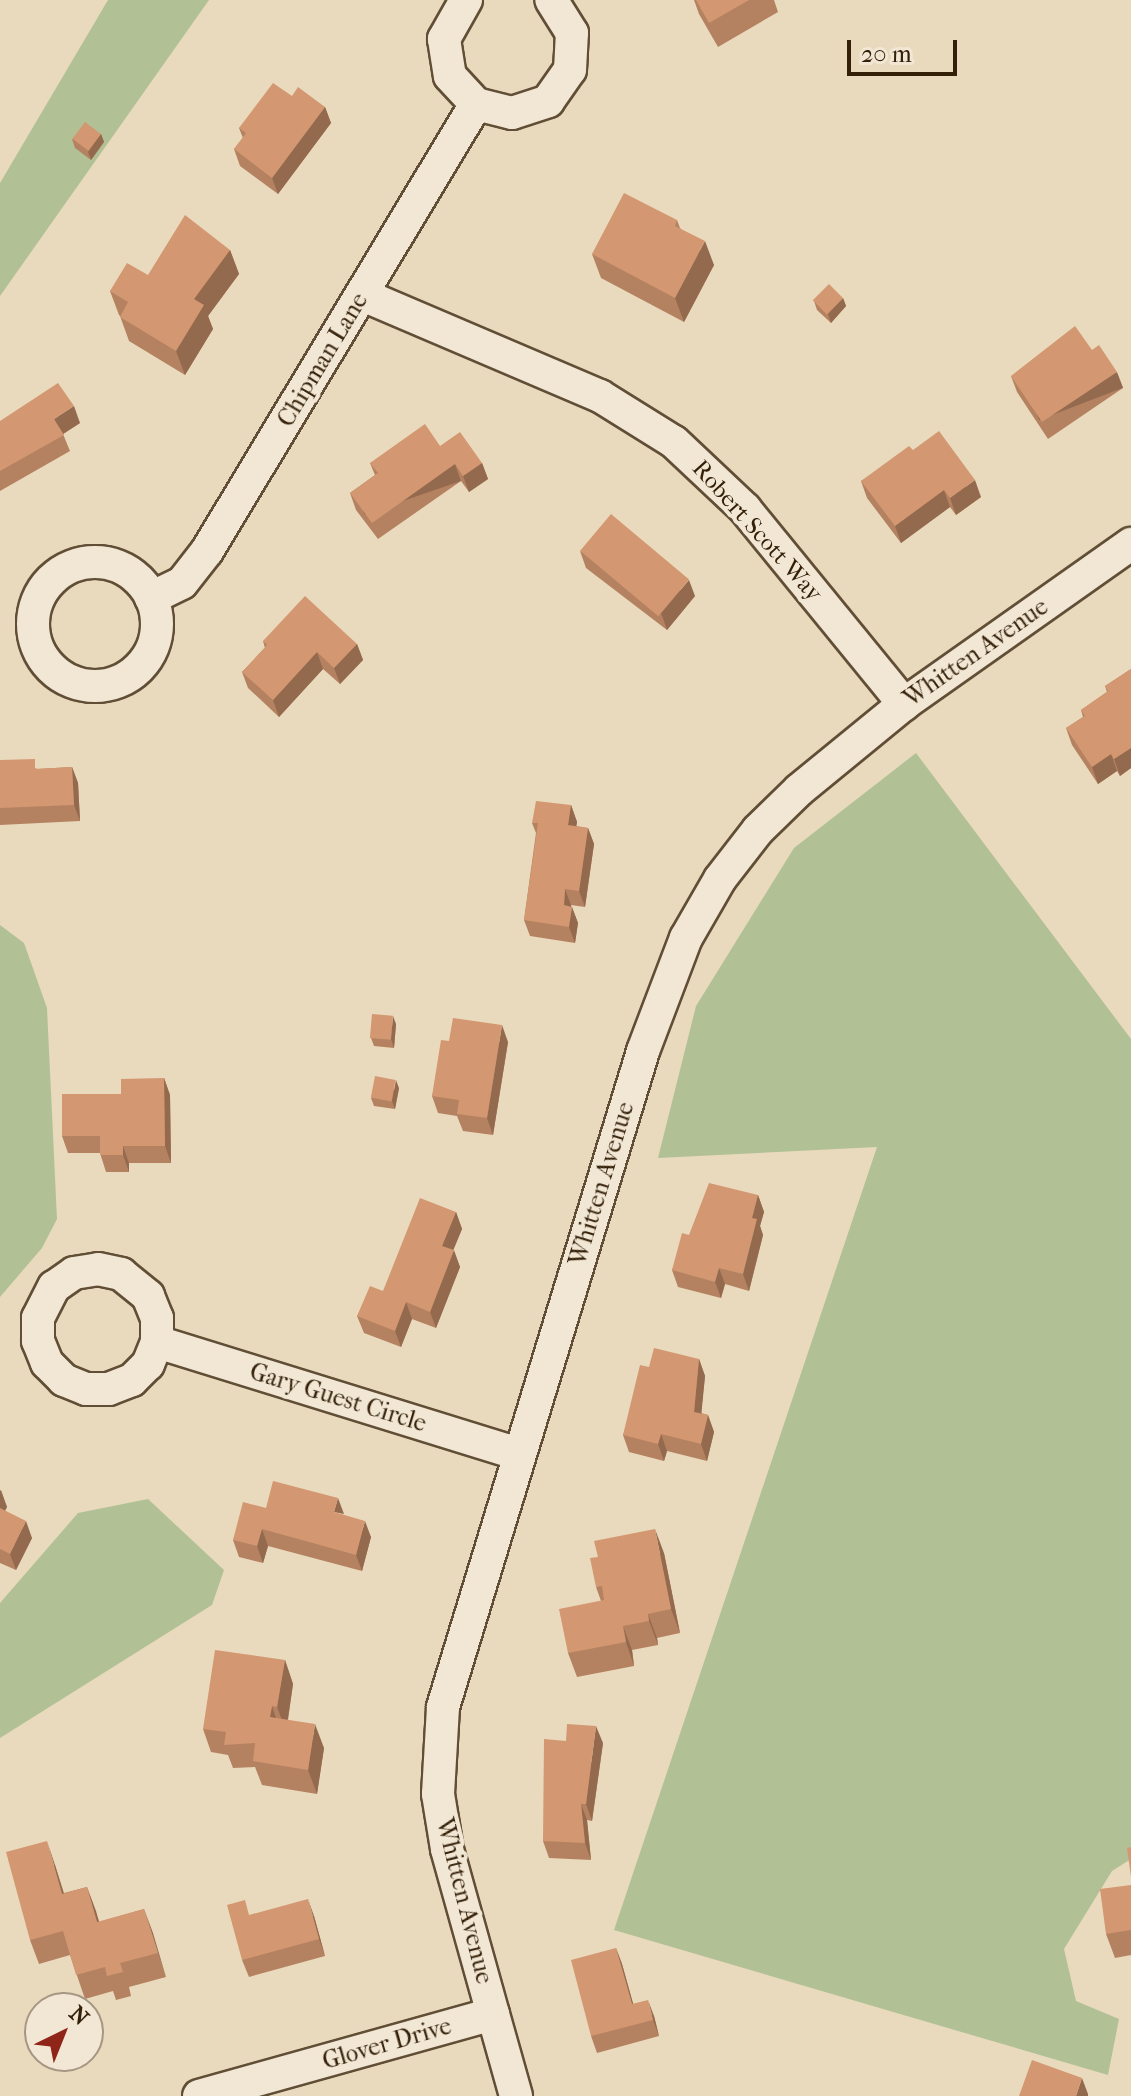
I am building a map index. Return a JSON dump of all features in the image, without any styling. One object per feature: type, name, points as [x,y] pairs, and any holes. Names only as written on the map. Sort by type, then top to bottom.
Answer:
[{"type":"street","points":[[466,0],[447,27],[444,52],[457,87],[476,104],[499,113],[525,111],[548,101],[564,82],[573,58],[572,33],[551,0]]},
{"type":"street","name":"Chipman Lane","points":[[151,598],[182,583],[207,551],[476,104]]},
{"type":"street","name":"Robert Scott Way","points":[[363,295],[600,396],[674,442],[745,509],[904,704]]},
{"type":"street","name":"Whitten Avenue","points":[[493,2014],[447,1849],[438,1794],[438,1747],[453,1666],[643,1051],[686,938],[720,879],[758,830],[904,704],[1131,544]]},
{"type":"street","name":"Gary Guest Circle","points":[[157,1342],[518,1454]]},
{"type":"street","points":[[493,2014],[516,2096]]},
{"type":"street","name":"Glover Drive","points":[[199,2096],[493,2014]]},
{"type":"green space","points":[[108,0],[209,0],[0,296],[0,183]]},
{"type":"green space","points":[[916,753],[1131,1039],[1131,1859],[1112,1871],[1064,1949],[1076,2001],[1119,2019],[1108,2075],[614,1930],[877,1147],[658,1158],[696,1006],[794,848]]},
{"type":"green space","points":[[0,925],[24,943],[47,1008],[57,1219],[42,1248],[0,1297]]},
{"type":"green space","points":[[148,1499],[224,1570],[212,1605],[0,1738],[0,1603],[78,1513]]},
{"type":"building","points":[[696,0],[749,0],[709,23]]},
{"type":"building","points":[[273,83],[292,96],[298,87],[325,107],[272,178],[234,149],[246,133],[239,128]]},
{"type":"building","points":[[85,122],[101,134],[88,151],[72,139]]},
{"type":"building","points":[[624,193],[677,220],[675,226],[705,241],[675,298],[592,254]]},
{"type":"building","points":[[185,215],[230,250],[194,299],[204,305],[176,351],[120,317],[128,302],[110,291],[127,263],[148,275]]},
{"type":"building","points":[[829,284],[843,298],[827,314],[813,300]]},
{"type":"building","points":[[1075,326],[1092,350],[1099,345],[1117,372],[1042,422],[1011,376]]},
{"type":"building","points":[[58,383],[74,406],[54,419],[64,435],[0,471],[0,421]]},
{"type":"building","points":[[425,424],[440,446],[460,432],[482,463],[463,476],[455,464],[372,523],[350,493],[378,473],[370,463]]},
{"type":"building","points":[[939,431],[975,480],[950,498],[944,490],[895,526],[861,481],[909,446],[913,450]]},
{"type":"building","points":[[611,514],[689,580],[658,616],[580,551]]},
{"type":"building","points":[[305,596],[357,644],[334,668],[317,652],[273,700],[242,672],[267,645],[263,641]]},
{"type":"building","points":[[1131,669],[1131,748],[1114,759],[1111,754],[1092,767],[1066,728],[1085,716],[1081,710],[1108,691],[1105,686]]},
{"type":"building","points":[[35,759],[35,769],[72,767],[74,805],[0,808],[0,760]]},
{"type":"building","points":[[536,801],[571,805],[568,825],[588,828],[579,891],[565,889],[564,905],[572,907],[569,927],[524,920],[538,823],[532,823]]},
{"type":"building","points":[[372,1014],[393,1016],[391,1040],[370,1038]]},
{"type":"building","points":[[453,1018],[502,1025],[487,1118],[457,1114],[459,1100],[432,1096],[441,1040],[449,1041]]},
{"type":"building","points":[[375,1076],[396,1080],[391,1102],[371,1098]]},
{"type":"building","points":[[164,1078],[165,1146],[123,1146],[123,1155],[100,1155],[100,1136],[62,1136],[62,1094],[121,1094],[121,1079]]},
{"type":"building","points":[[709,1183],[758,1195],[752,1218],[757,1219],[743,1274],[719,1268],[715,1282],[672,1270],[682,1233],[689,1235]]},
{"type":"building","points":[[420,1198],[456,1212],[442,1246],[454,1250],[430,1312],[406,1302],[395,1331],[357,1316],[370,1286],[383,1291]]},
{"type":"building","points":[[654,1348],[699,1359],[694,1412],[708,1415],[701,1444],[661,1434],[658,1444],[623,1435],[640,1365],[649,1367]]},
{"type":"building","points":[[273,1481],[338,1498],[334,1512],[365,1521],[356,1555],[262,1529],[257,1546],[233,1540],[243,1502],[266,1508]]},
{"type":"building","points":[[0,1508],[26,1521],[10,1554],[0,1549]]},
{"type":"building","points":[[655,1529],[671,1609],[648,1614],[649,1621],[623,1626],[626,1642],[568,1653],[559,1609],[604,1600],[602,1586],[596,1587],[590,1558],[598,1557],[594,1541]]},
{"type":"building","points":[[215,1650],[285,1660],[277,1707],[272,1706],[270,1717],[315,1724],[308,1770],[253,1761],[255,1743],[224,1745],[226,1732],[203,1729]]},
{"type":"building","points":[[567,1724],[596,1726],[586,1804],[581,1804],[585,1843],[543,1841],[544,1739],[566,1741]]},
{"type":"building","points":[[47,1841],[62,1894],[87,1887],[97,1922],[144,1909],[158,1953],[120,1963],[123,1972],[107,1976],[105,1967],[76,1975],[63,1931],[30,1940],[6,1852]]},
{"type":"building","points":[[1131,1847],[1131,1877],[1127,1848]]},
{"type":"building","points":[[1131,1885],[1131,1930],[1106,1934],[1100,1889]]},
{"type":"building","points":[[308,1899],[319,1939],[242,1960],[227,1905],[245,1900],[249,1915]]},
{"type":"building","points":[[616,1948],[632,2004],[648,2000],[653,2020],[591,2036],[571,1960]]},
{"type":"building","points":[[1032,2060],[1082,2078],[1076,2096],[1019,2096]]}]
